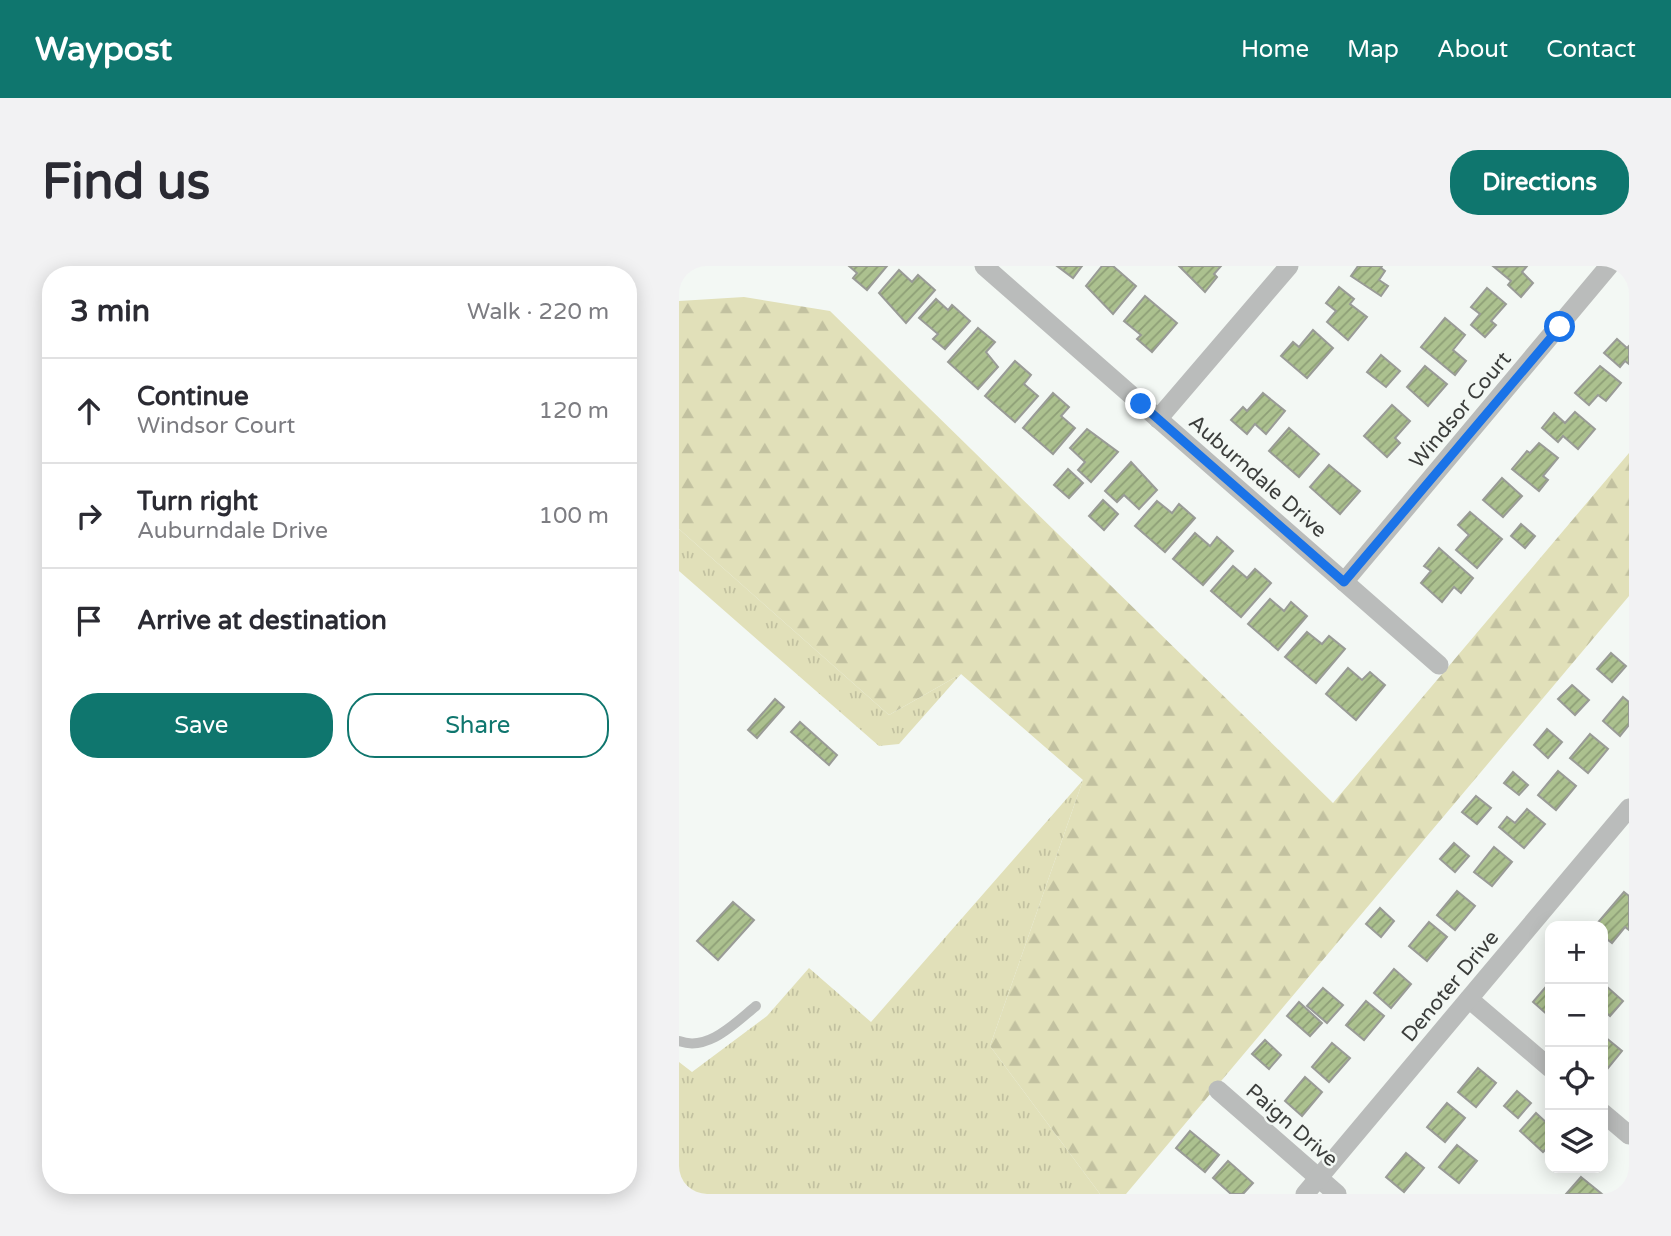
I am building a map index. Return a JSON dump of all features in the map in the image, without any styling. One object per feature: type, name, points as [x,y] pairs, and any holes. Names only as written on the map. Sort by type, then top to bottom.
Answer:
[{"type":"street","name":"Auburndale Drive","points":[[984,266],[1439,665]]},
{"type":"street","points":[[1158,419],[1289,266]]},
{"type":"street","name":"Windsor Court","points":[[1344,582],[1609,266]]},
{"type":"street","name":"Denoter Drive","points":[[1305,1194],[1629,808]]},
{"type":"street","points":[[1469,999],[1545,1064]]},
{"type":"street","name":"Paign Drive","points":[[1218,1090],[1337,1194]]},
{"type":"street","points":[[1608,1117],[1629,1135]]},
{"type":"lane","points":[[679,1041],[700,1044],[723,1033],[756,1006]]},
{"type":"green space","points":[[744,297],[830,311],[1333,803],[1629,453],[1629,596],[1126,1194],[1100,1194],[990,1046],[1083,780],[961,674],[889,715],[679,529],[679,301]]},
{"type":"green space","points":[[679,529],[889,715],[961,674],[899,744],[879,746],[679,571]]},
{"type":"green space","points":[[1083,780],[990,1046],[1100,1194],[679,1194],[679,1062],[692,1072],[767,1016],[809,968],[871,1022]]},
{"type":"building","points":[[849,266],[887,266],[867,290],[853,278],[857,273]]},
{"type":"building","points":[[1057,266],[1082,266],[1073,278]]},
{"type":"building","points":[[1102,266],[1113,266],[1136,286],[1113,314],[1086,286]]},
{"type":"building","points":[[1179,266],[1221,266],[1214,274],[1217,277],[1205,292]]},
{"type":"building","points":[[1358,266],[1382,266],[1385,271],[1379,280],[1388,286],[1381,296],[1351,276]]},
{"type":"building","points":[[1527,266],[1522,272],[1533,283],[1521,297],[1508,285],[1511,281],[1494,267]]},
{"type":"building","points":[[899,270],[912,282],[918,275],[935,290],[906,323],[879,293]]},
{"type":"building","points":[[1339,287],[1354,299],[1350,304],[1367,317],[1348,340],[1327,322],[1336,311],[1326,303]]},
{"type":"building","points":[[1487,288],[1506,304],[1491,321],[1496,325],[1485,337],[1471,325],[1480,314],[1471,307]]},
{"type":"building","points":[[1145,296],[1177,323],[1152,352],[1137,339],[1141,335],[1124,321]]},
{"type":"building","points":[[936,299],[948,310],[952,305],[970,321],[945,349],[933,339],[938,334],[919,318]]},
{"type":"building","points":[[1445,318],[1465,335],[1453,350],[1466,361],[1455,375],[1421,347]]},
{"type":"building","points":[[978,328],[995,342],[986,352],[998,367],[978,389],[948,362]]},
{"type":"building","points":[[1313,330],[1333,348],[1307,378],[1281,356],[1293,342],[1299,347]]},
{"type":"building","points":[[1617,339],[1627,348],[1629,346],[1629,364],[1625,361],[1620,367],[1604,353]]},
{"type":"building","points":[[1381,355],[1400,371],[1386,387],[1367,372]]},
{"type":"building","points":[[1015,361],[1031,375],[1024,384],[1038,396],[1015,422],[985,396]]},
{"type":"building","points":[[1425,366],[1447,384],[1428,406],[1407,387]]},
{"type":"building","points":[[1600,366],[1621,383],[1606,401],[1598,395],[1589,405],[1575,393]]},
{"type":"building","points":[[1053,393],[1069,407],[1061,416],[1075,428],[1053,454],[1023,428]]},
{"type":"building","points":[[1263,393],[1285,411],[1266,434],[1255,424],[1247,434],[1231,420],[1243,407],[1247,411]]},
{"type":"building","points":[[1392,405],[1410,421],[1395,438],[1400,443],[1387,457],[1364,436]]},
{"type":"building","points":[[1575,412],[1595,429],[1578,449],[1563,436],[1558,442],[1542,428],[1554,413],[1565,423]]},
{"type":"building","points":[[1289,428],[1319,454],[1299,477],[1269,451]]},
{"type":"building","points":[[1087,429],[1118,452],[1091,482],[1078,470],[1085,462],[1070,448]]},
{"type":"building","points":[[1539,443],[1558,458],[1543,476],[1548,480],[1539,491],[1512,469],[1527,451],[1530,453]]},
{"type":"building","points":[[1131,462],[1157,490],[1139,509],[1124,495],[1117,502],[1105,491]]},
{"type":"building","points":[[1329,465],[1360,491],[1340,514],[1310,487]]},
{"type":"building","points":[[1068,469],[1083,483],[1069,498],[1054,485]]},
{"type":"building","points":[[1502,478],[1522,496],[1503,517],[1483,500]]},
{"type":"building","points":[[1103,500],[1118,514],[1104,530],[1089,516]]},
{"type":"building","points":[[1157,501],[1172,513],[1179,504],[1195,518],[1165,552],[1135,526]]},
{"type":"building","points":[[1470,512],[1502,539],[1477,568],[1456,550],[1469,535],[1458,525]]},
{"type":"building","points":[[1521,524],[1535,536],[1525,548],[1511,536]]},
{"type":"building","points":[[1195,533],[1210,546],[1217,537],[1233,551],[1203,585],[1173,559]]},
{"type":"building","points":[[1439,548],[1473,578],[1461,593],[1454,587],[1442,602],[1421,583],[1431,571],[1424,566]]},
{"type":"building","points":[[1233,566],[1247,578],[1255,569],[1271,583],[1241,617],[1211,591]]},
{"type":"building","points":[[1270,599],[1284,611],[1291,602],[1307,616],[1278,650],[1248,624]]},
{"type":"building","points":[[1307,632],[1322,644],[1329,636],[1345,649],[1316,683],[1285,657]]},
{"type":"building","points":[[1611,653],[1626,666],[1612,682],[1597,669]]},
{"type":"building","points":[[1348,668],[1362,680],[1370,672],[1385,685],[1356,720],[1326,694]]},
{"type":"building","points":[[1572,685],[1589,700],[1575,715],[1558,699]]},
{"type":"building","points":[[1623,697],[1629,702],[1629,725],[1620,736],[1603,721]]},
{"type":"building","points":[[775,699],[784,707],[757,738],[748,730]]},
{"type":"building","points":[[800,722],[837,755],[829,765],[791,732]]},
{"type":"building","points":[[1547,729],[1562,742],[1548,758],[1534,745]]},
{"type":"building","points":[[1590,734],[1608,749],[1588,773],[1570,758]]},
{"type":"building","points":[[1558,771],[1576,786],[1556,810],[1538,795]]},
{"type":"building","points":[[1513,772],[1528,785],[1519,795],[1504,783]]},
{"type":"building","points":[[1476,796],[1491,808],[1477,824],[1462,812]]},
{"type":"building","points":[[1527,809],[1545,824],[1524,848],[1499,827],[1507,817],[1515,823]]},
{"type":"building","points":[[1454,843],[1469,856],[1455,872],[1440,859]]},
{"type":"building","points":[[1494,847],[1512,862],[1492,886],[1474,872]]},
{"type":"building","points":[[1457,891],[1475,906],[1455,930],[1437,915]]},
{"type":"building","points":[[1624,892],[1629,896],[1629,930],[1625,927],[1612,943],[1608,940],[1608,921],[1599,921]]},
{"type":"building","points":[[733,902],[754,920],[718,960],[697,941]]},
{"type":"building","points":[[1380,908],[1394,921],[1381,937],[1366,924]]},
{"type":"building","points":[[1429,922],[1447,937],[1427,961],[1409,946]]},
{"type":"building","points":[[1394,969],[1411,984],[1391,1008],[1374,993]]},
{"type":"building","points":[[1323,988],[1343,1005],[1327,1023],[1307,1006]]},
{"type":"building","points":[[1545,988],[1545,1013],[1533,1002]]},
{"type":"building","points":[[1608,988],[1623,1001],[1610,1016],[1608,1014]]},
{"type":"building","points":[[1366,1001],[1384,1016],[1364,1040],[1346,1025]]},
{"type":"building","points":[[1299,1002],[1322,1023],[1310,1036],[1287,1016]]},
{"type":"building","points":[[1608,1039],[1622,1051],[1608,1068]]},
{"type":"building","points":[[1265,1040],[1281,1055],[1269,1069],[1252,1054]]},
{"type":"building","points":[[1332,1043],[1350,1058],[1329,1082],[1312,1067]]},
{"type":"building","points":[[1478,1068],[1496,1083],[1476,1107],[1458,1092]]},
{"type":"building","points":[[1305,1077],[1322,1092],[1302,1116],[1285,1101]]},
{"type":"building","points":[[1517,1091],[1531,1103],[1518,1118],[1504,1106]]},
{"type":"building","points":[[1447,1103],[1465,1118],[1445,1142],[1427,1127]]},
{"type":"building","points":[[1536,1113],[1545,1121],[1545,1150],[1543,1152],[1520,1131]]},
{"type":"building","points":[[1190,1131],[1219,1155],[1205,1172],[1176,1148]]},
{"type":"building","points":[[1457,1145],[1477,1161],[1459,1183],[1439,1167]]},
{"type":"building","points":[[1406,1153],[1424,1168],[1404,1192],[1386,1177]]},
{"type":"building","points":[[1228,1161],[1253,1183],[1243,1194],[1231,1194],[1213,1178]]},
{"type":"building","points":[[1581,1177],[1602,1194],[1566,1194]]},
{"type":"route","points":[[1141,404],[1344,582],[1560,327]]}]
